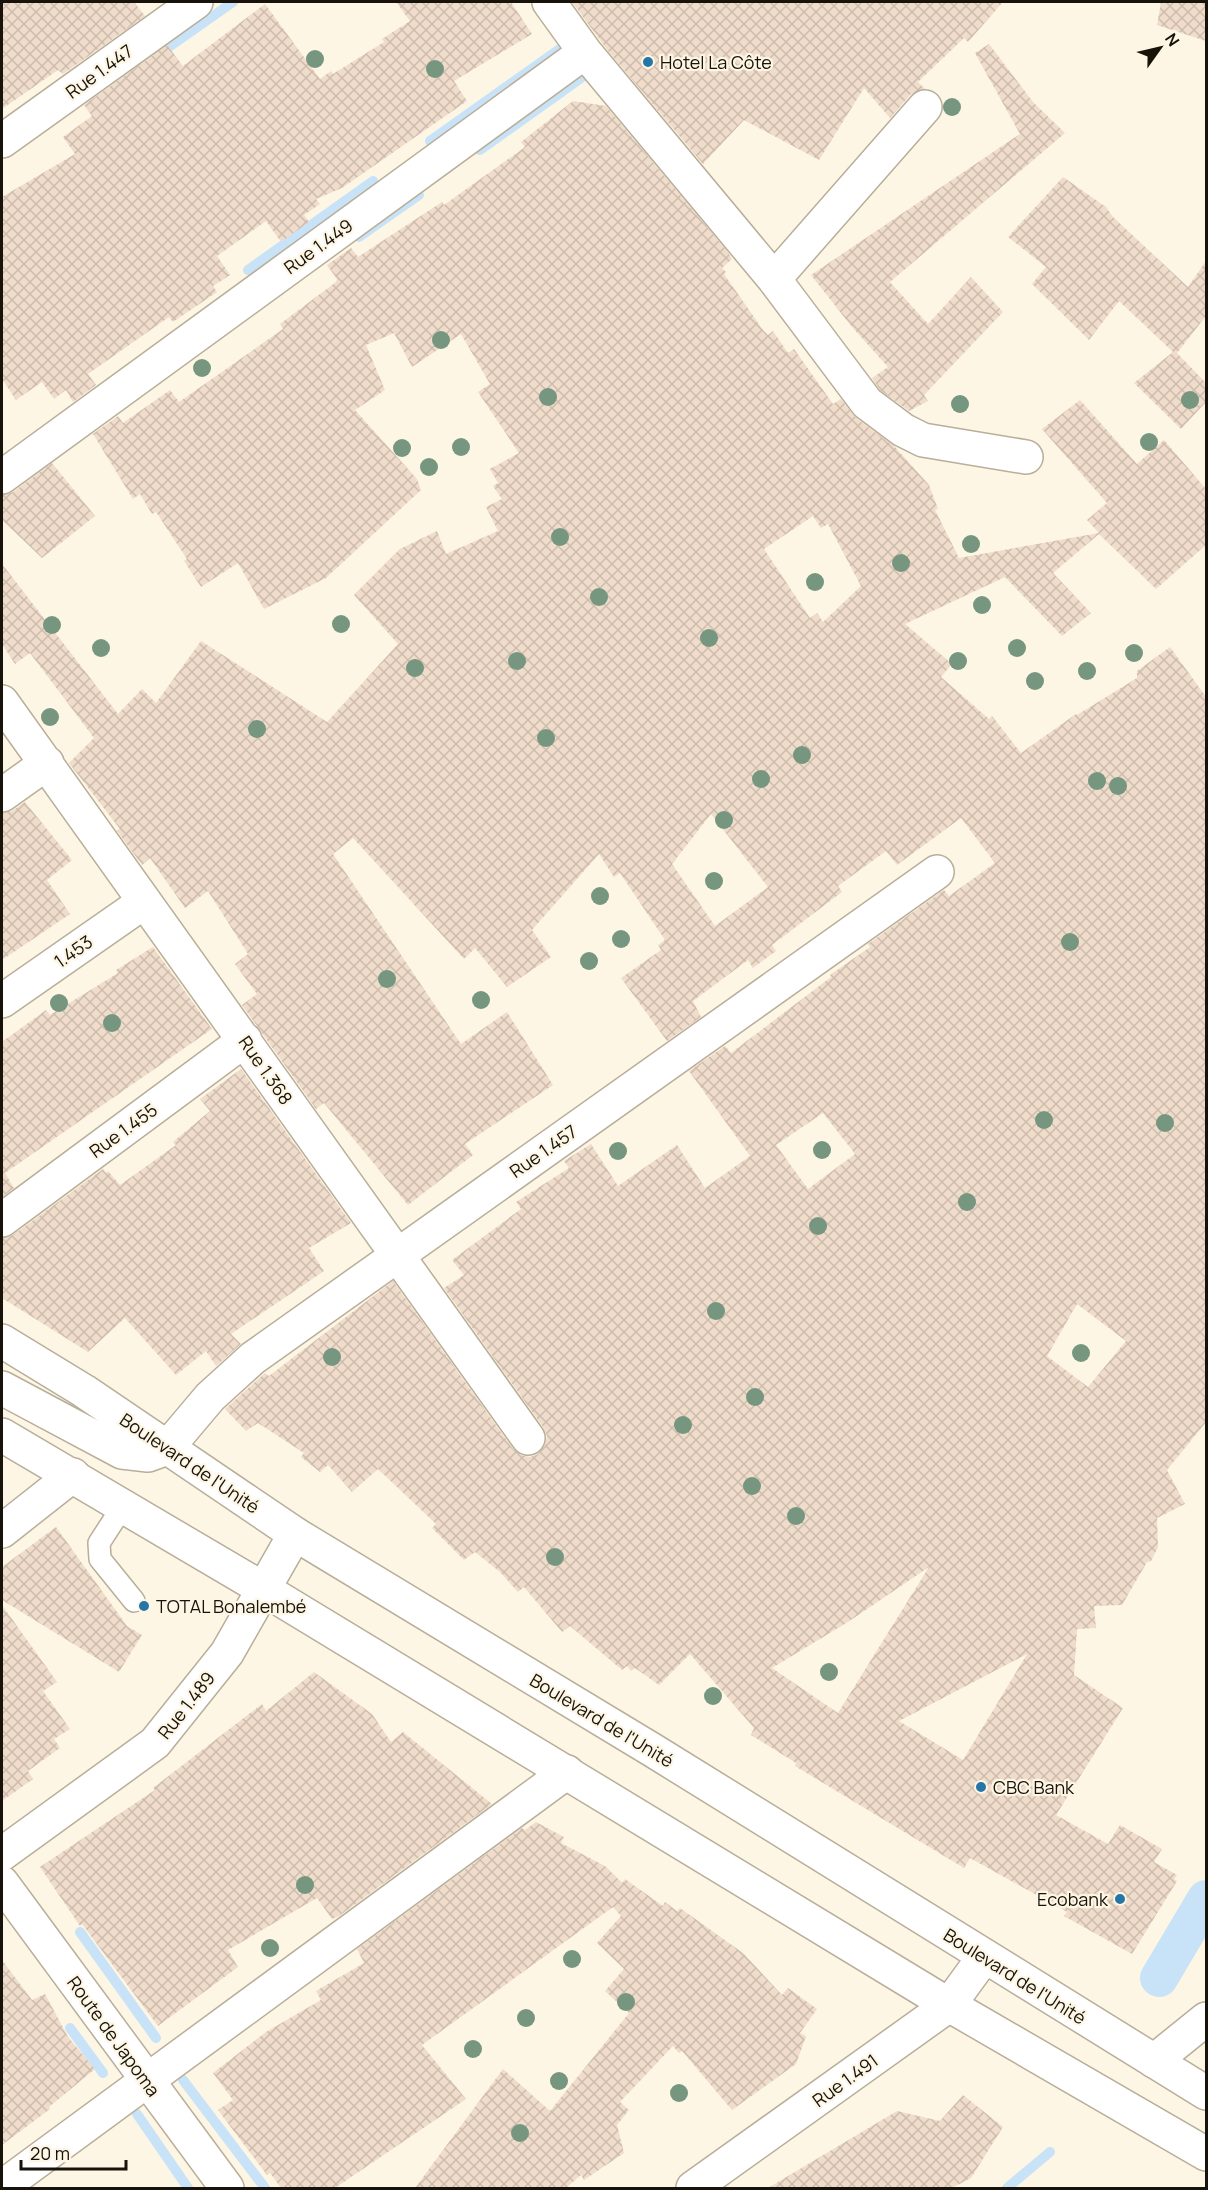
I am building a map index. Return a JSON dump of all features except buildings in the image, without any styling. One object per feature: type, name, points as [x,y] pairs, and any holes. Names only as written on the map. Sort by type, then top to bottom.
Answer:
[{"type":"street","name":"Rue 1.447","points":[[2,141],[196,2]]},
{"type":"street","points":[[549,2],[585,52],[774,279],[867,403],[903,430],[923,441],[1026,457]]},
{"type":"street","name":"Rue 1.449","points":[[2,477],[585,52]]},
{"type":"street","points":[[774,279],[925,107]]},
{"type":"street","name":"Rue 1.368","points":[[2,702],[528,1438]]},
{"type":"street","points":[[2,795],[47,763]]},
{"type":"street","name":"Rue 1.457","points":[[167,1448],[210,1397],[246,1364],[937,872]]},
{"type":"street","name":"1.453","points":[[2,1001],[144,902]]},
{"type":"street","name":"Rue 1.455","points":[[2,1220],[245,1040]]},
{"type":"street","name":"Boulevard de l'Unité","points":[[2,1341],[84,1391],[295,1534],[664,1758],[1206,2093]]},
{"type":"street","points":[[2,1388],[122,1452],[148,1455],[167,1448]]},
{"type":"street","points":[[2,1435],[265,1590],[949,2005],[1206,2154]]},
{"type":"street","points":[[2,1531],[73,1475]]},
{"type":"street","name":"Rue 1.489","points":[[2,1854],[155,1743],[227,1653],[295,1534]]},
{"type":"street","points":[[2,2187],[567,1772]]},
{"type":"street","name":"Route de Japoma","points":[[2,1883],[226,2188]]},
{"type":"street","name":"Rue 1.491","points":[[693,2188],[949,2005],[984,1957]]},
{"type":"street","points":[[1154,2061],[1206,2019]]},
{"type":"lane","points":[[123,1506],[99,1542],[99,1559],[134,1601]]},
{"type":"waterway","points":[[159,54],[233,2]]},
{"type":"waterway","points":[[430,141],[561,48]]},
{"type":"waterway","points":[[480,150],[591,71]]},
{"type":"waterway","points":[[248,270],[373,181]]},
{"type":"waterway","points":[[359,237],[419,195]]},
{"type":"waterway","points":[[1159,1978],[1206,1899]]},
{"type":"waterway","points":[[80,1932],[156,2038]]},
{"type":"waterway","points":[[70,2028],[103,2073]]},
{"type":"waterway","points":[[183,2080],[265,2188]]},
{"type":"waterway","points":[[137,2114],[188,2188]]},
{"type":"waterway","points":[[1007,2188],[1050,2152]]},
{"type":"place","name":"Hotel La Côte","points":[[648,62]]},
{"type":"place","name":"TOTAL Bonalembé","points":[[144,1606]]},
{"type":"place","name":"CBC Bank","points":[[981,1787]]},
{"type":"place","name":"Ecobank","points":[[1120,1899]]}]
